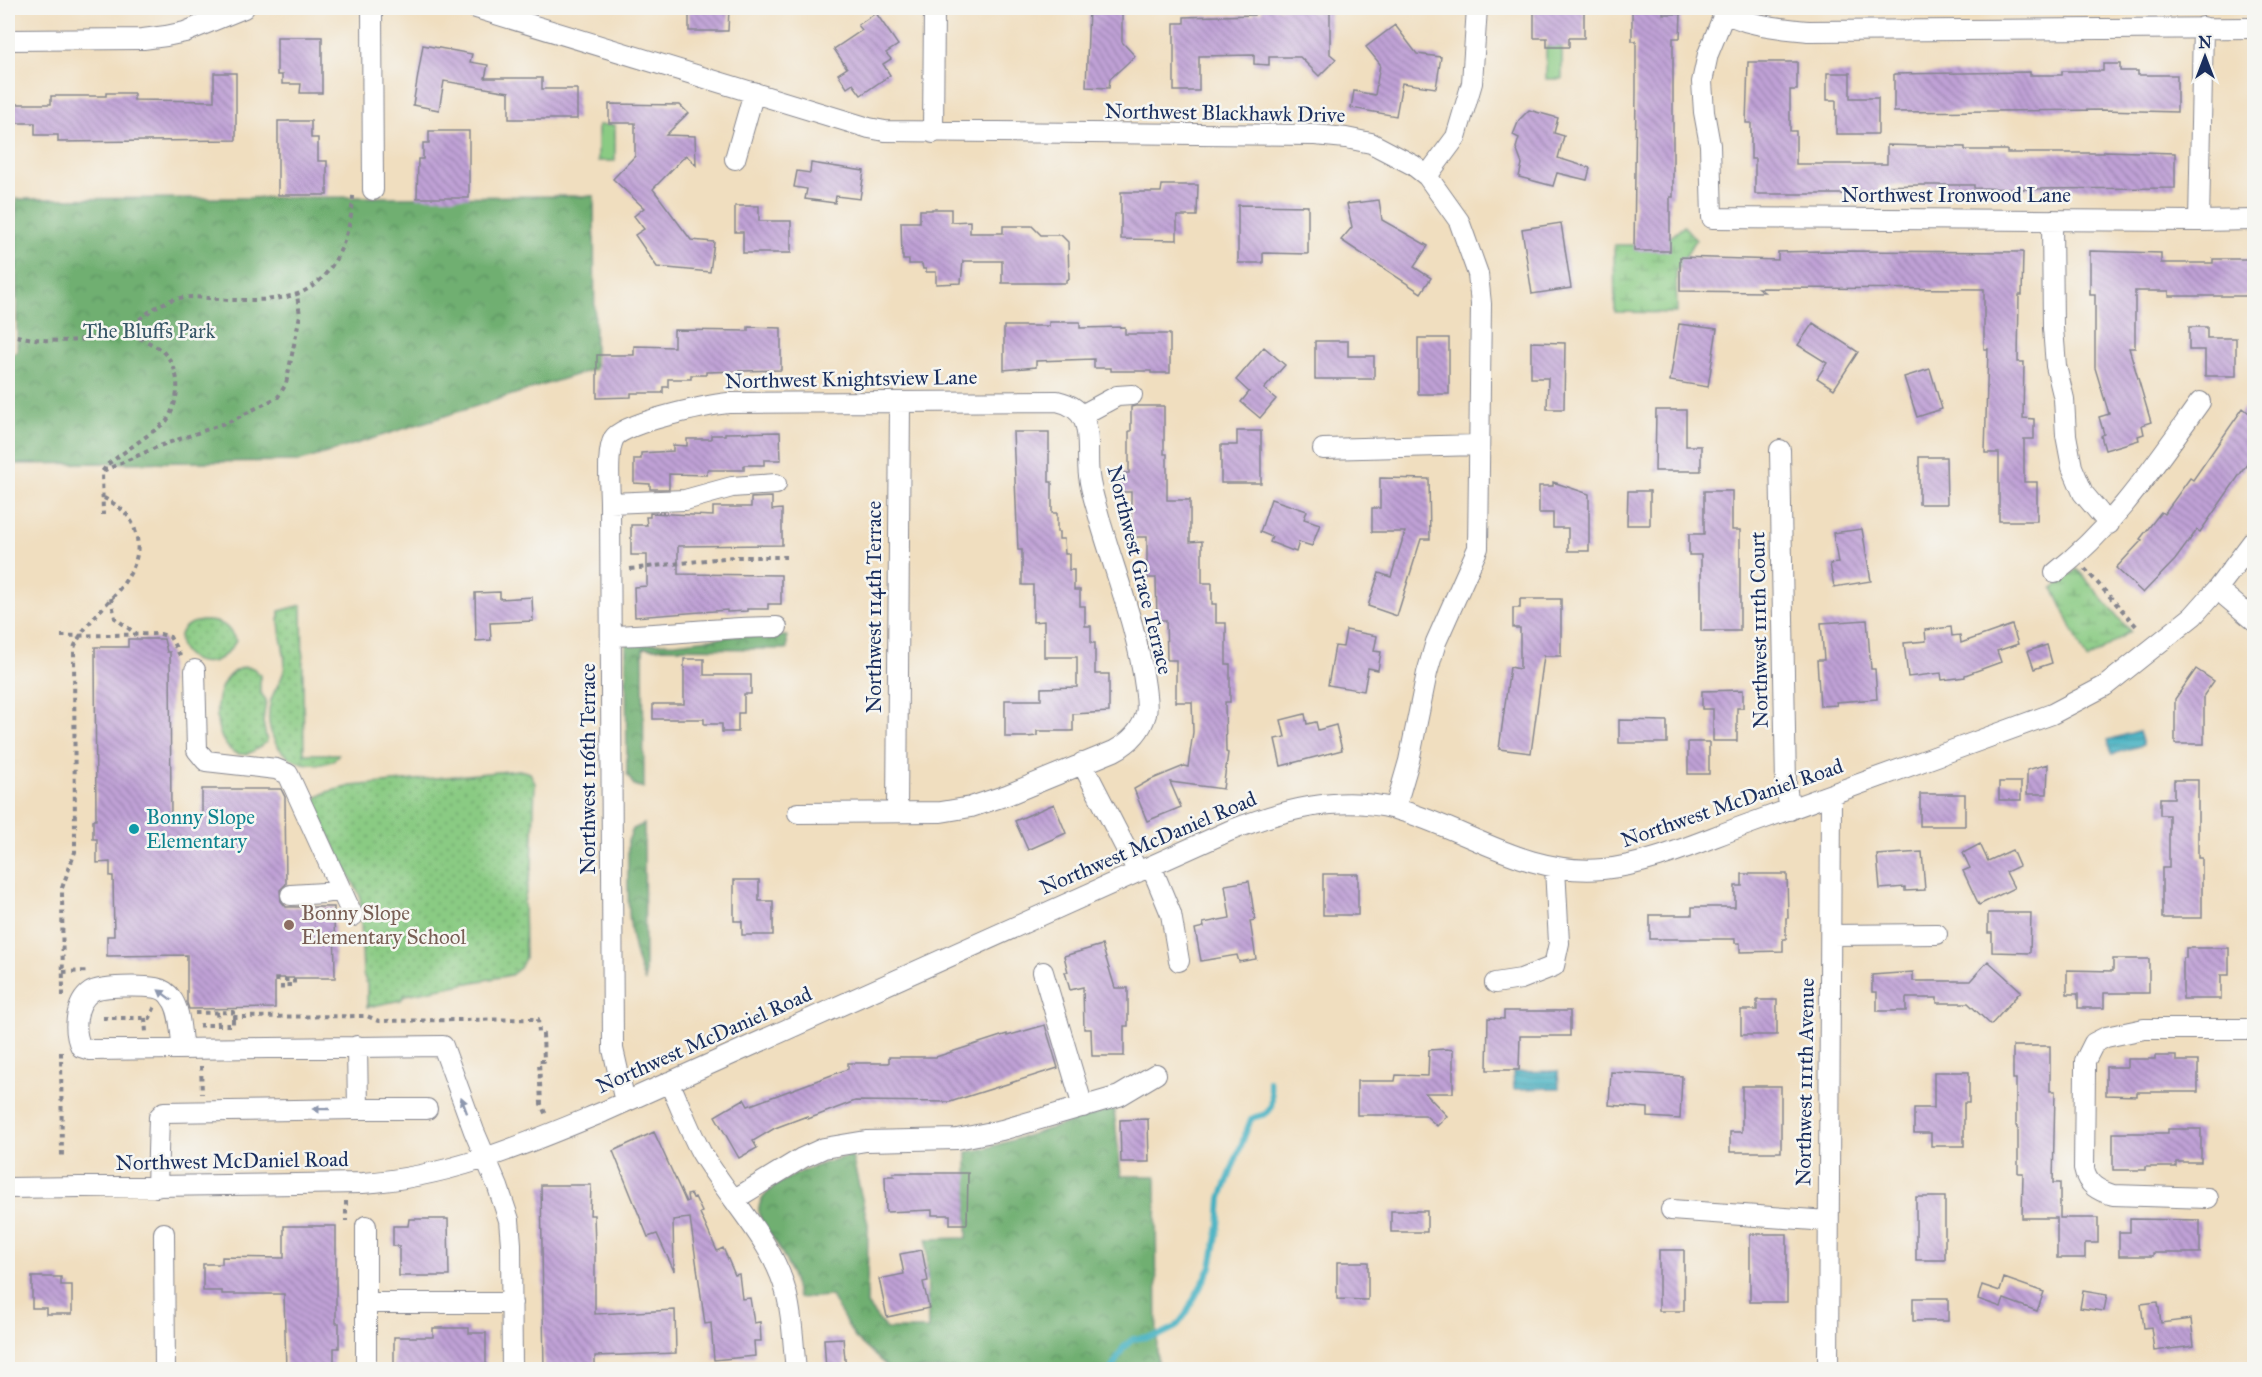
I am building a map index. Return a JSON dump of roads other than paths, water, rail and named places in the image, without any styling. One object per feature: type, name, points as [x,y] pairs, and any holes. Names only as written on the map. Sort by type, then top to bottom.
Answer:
[{"type":"street","points":[[8,40],[143,39],[166,36],[185,32],[244,8]]},
{"type":"street","points":[[372,8],[373,190]]},
{"type":"street","name":"Northwest Blackhawk Drive","points":[[476,8],[869,128],[933,133],[1315,135],[1371,143],[1413,165],[1427,176],[1459,222],[1478,274],[1481,304],[1478,548],[1436,642],[1427,673],[1409,761],[1395,809]]},
{"type":"street","points":[[933,133],[934,8]]},
{"type":"street","points":[[1427,176],[1456,136],[1472,83],[1477,8]]},
{"type":"street","points":[[1722,10],[1760,24],[1808,31],[2254,28]]},
{"type":"street","name":"Northwest Ironwood Lane","points":[[1722,10],[1702,82],[1710,145],[1712,218],[2199,222],[2254,220]]},
{"type":"street","points":[[2199,222],[2203,27]]},
{"type":"street","points":[[735,159],[754,92]]},
{"type":"street","points":[[2052,220],[2053,328],[2056,366],[2064,399],[2072,467],[2083,493],[2109,524]]},
{"type":"street","points":[[1083,417],[1118,396],[1132,395]]},
{"type":"street","name":"Northwest Knightsview Lane","points":[[616,435],[628,428],[685,411],[728,403],[1057,401],[1074,406],[1083,417]]},
{"type":"street","name":"Northwest 114th Terrace","points":[[897,812],[900,402]]},
{"type":"street","points":[[2055,573],[2109,524],[2200,402]]},
{"type":"street","name":"Northwest Grace Terrace","points":[[1082,763],[1120,748],[1130,741],[1138,731],[1146,712],[1143,676],[1137,645],[1091,489],[1088,472],[1088,435],[1083,417]]},
{"type":"street","name":"Northwest 116th Terrace","points":[[616,435],[610,456],[613,1049],[625,1102]]},
{"type":"street","points":[[1323,449],[1479,445]]},
{"type":"street","name":"Northwest 111th Court","points":[[1780,450],[1786,786],[1790,810]]},
{"type":"street","points":[[610,502],[685,500],[739,486],[776,484]]},
{"type":"street","name":"Northwest McDaniel Road","points":[[8,1188],[382,1182],[486,1160],[625,1102],[1258,819],[1310,806],[1353,803],[1395,809],[1525,861],[1555,868],[1604,869],[1634,863],[1790,810],[2052,714],[2077,702],[2105,686],[2193,616],[2217,589],[2254,540]]},
{"type":"street","points":[[2217,589],[2254,620]]},
{"type":"street","points":[[611,636],[674,634],[742,627],[777,627]]},
{"type":"street","points":[[195,670],[197,750],[206,761],[276,769],[288,774],[353,916]]},
{"type":"street","points":[[798,813],[941,812],[971,807],[1082,763],[1172,914],[1179,961]]},
{"type":"street","name":"Northwest 111th Avenue","points":[[1828,1370],[1831,795]]},
{"type":"street","points":[[1495,983],[1521,979],[1554,966],[1559,943],[1555,868]]},
{"type":"street","points":[[291,895],[341,890]]},
{"type":"street","points":[[1831,935],[1937,934]]},
{"type":"street","points":[[1043,972],[1083,1107]]},
{"type":"street","points":[[183,1048],[173,1000],[163,990],[139,988],[93,990],[84,998],[78,1010],[78,1040],[81,1047],[90,1050],[443,1046],[509,1220],[513,1370]]},
{"type":"street","points":[[2208,1198],[2113,1195],[2100,1191],[2086,1178],[2084,1169],[2085,1061],[2094,1043],[2106,1037],[2144,1029],[2254,1029]]},
{"type":"street","points":[[357,1046],[358,1109]]},
{"type":"street","points":[[735,1199],[802,1158],[824,1148],[866,1141],[923,1141],[976,1136],[1032,1123],[1119,1096],[1156,1074]]},
{"type":"street","points":[[669,1082],[700,1151],[735,1199],[771,1257],[786,1293],[796,1370]]},
{"type":"street","points":[[157,1187],[159,1117],[164,1112],[427,1110]]},
{"type":"street","points":[[1671,1210],[1828,1221]]},
{"type":"street","points":[[366,1227],[366,1370]]},
{"type":"street","points":[[164,1233],[165,1370]]},
{"type":"street","points":[[366,1303],[512,1303]]},
{"type":"water","points":[[2139,731],[2143,745],[2112,754],[2108,740]]},
{"type":"water","points":[[1558,1071],[1559,1088],[1514,1089],[1513,1072]]},
{"type":"waterway","points":[[1111,1370],[1123,1348],[1133,1339],[1160,1335],[1176,1327],[1186,1314],[1211,1267],[1219,1226],[1221,1198],[1251,1119],[1265,1114],[1271,1108],[1269,1081]]},
{"type":"place","name":"Bonny Slope Elementary","points":[[134,829]]},
{"type":"place","name":"Bonny Slope Elementary School","points":[[289,925]]},
{"type":"park label","name":"The Bluffs Park","points":[[149,331]]}]
